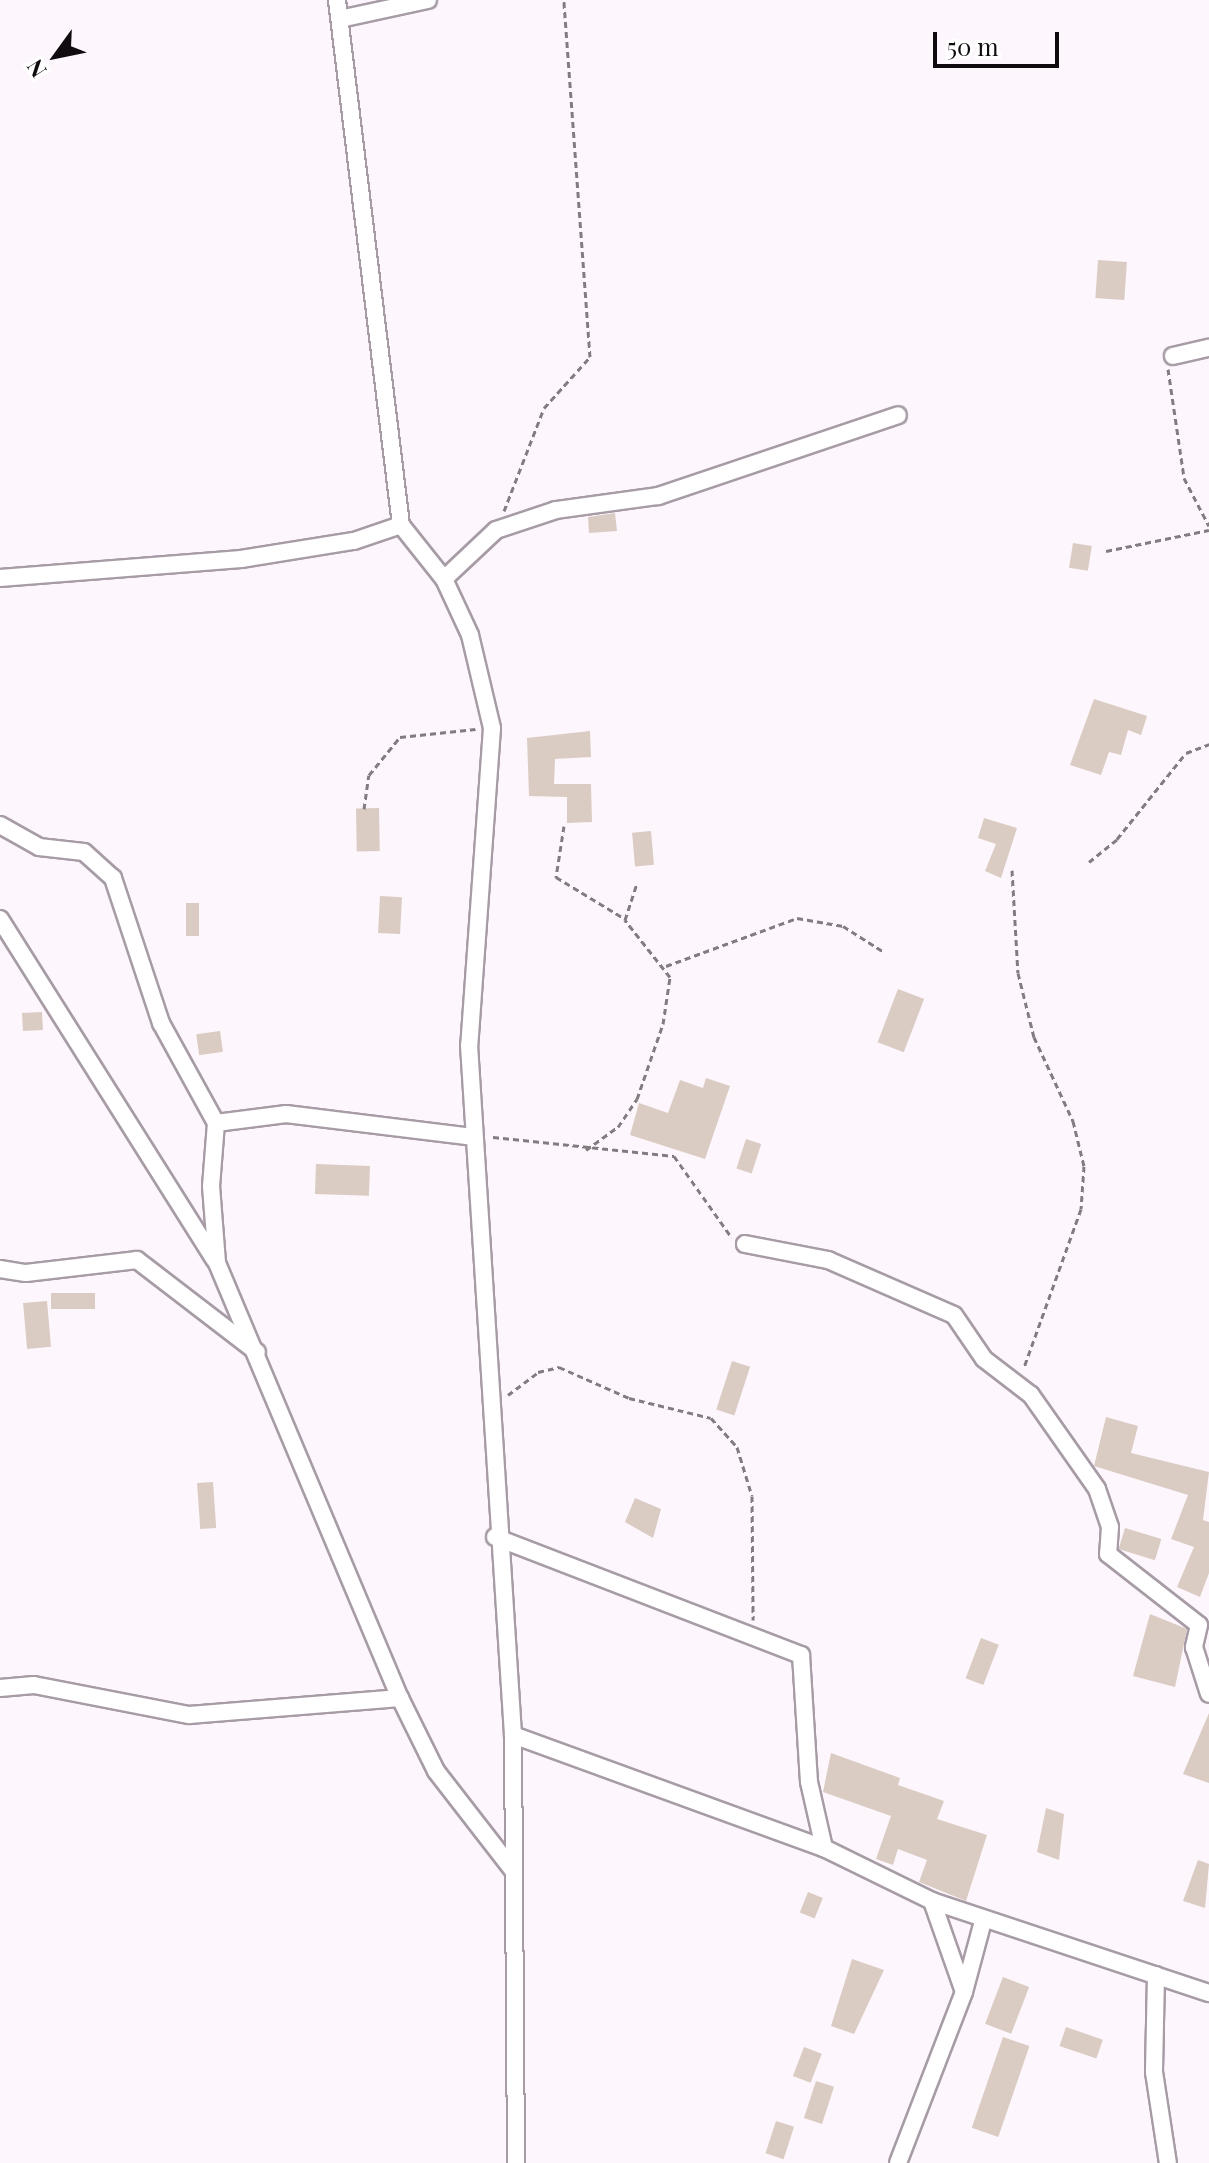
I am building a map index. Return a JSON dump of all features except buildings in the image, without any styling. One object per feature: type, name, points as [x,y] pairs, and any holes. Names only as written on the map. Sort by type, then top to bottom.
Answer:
[{"type":"street","points":[[337,0],[401,525],[444,579],[470,635],[492,728],[469,1045],[495,1537],[513,1735],[516,2163]]},
{"type":"street","points":[[340,19],[428,0]]},
{"type":"street","points":[[1173,356],[1209,348]]},
{"type":"street","points":[[444,579],[496,530],[556,510],[658,496],[898,415]]},
{"type":"street","points":[[0,578],[241,559],[354,541],[401,525]]},
{"type":"street","points":[[0,825],[39,847],[100,860],[113,878],[161,1023],[216,1123],[211,1186],[217,1263]]},
{"type":"street","points":[[0,919],[217,1263],[262,1355],[400,1698],[436,1771],[512,1869]]},
{"type":"street","points":[[216,1123],[286,1114],[473,1137]]},
{"type":"street","points":[[745,1244],[828,1260],[938,1305],[1014,1382],[1097,1489],[1110,1527],[1108,1554],[1199,1625],[1197,1668],[1209,1694]]},
{"type":"street","points":[[0,1269],[26,1273],[137,1260],[262,1355]]},
{"type":"street","points":[[495,1537],[753,1636],[795,1649],[804,1661],[809,1782],[824,1848]]},
{"type":"street","points":[[0,1688],[34,1685],[189,1715],[400,1698]]},
{"type":"street","points":[[513,1735],[824,1848],[932,1901],[983,1921],[1209,1993]]},
{"type":"street","points":[[932,1901],[964,1992]]},
{"type":"street","points":[[898,2163],[964,1992],[983,1921]]},
{"type":"street","points":[[1156,1975],[1154,2072],[1168,2163]]},
{"type":"path","points":[[496,530],[544,408],[590,357],[564,0]]},
{"type":"path","points":[[1106,551],[1209,528],[1184,478],[1171,426],[1173,356]]},
{"type":"path","points":[[364,809],[369,775],[400,737],[492,728]]},
{"type":"path","points":[[1089,862],[1117,839],[1186,753],[1209,744]]},
{"type":"path","points":[[564,826],[556,877],[573,884],[577,897],[620,910],[665,967],[663,1024],[637,1099],[618,1127],[586,1150]]},
{"type":"path","points":[[1012,870],[1018,973],[1034,1037],[1073,1121],[1084,1166],[1081,1209],[1014,1382]]},
{"type":"path","points":[[625,920],[637,884]]},
{"type":"path","points":[[665,967],[797,918],[843,926],[884,952]]},
{"type":"path","points":[[473,1137],[528,1137],[586,1150],[674,1156],[727,1233],[745,1244]]},
{"type":"path","points":[[490,1410],[538,1372],[559,1367],[629,1398],[711,1418],[737,1447],[752,1496],[753,1636]]}]
